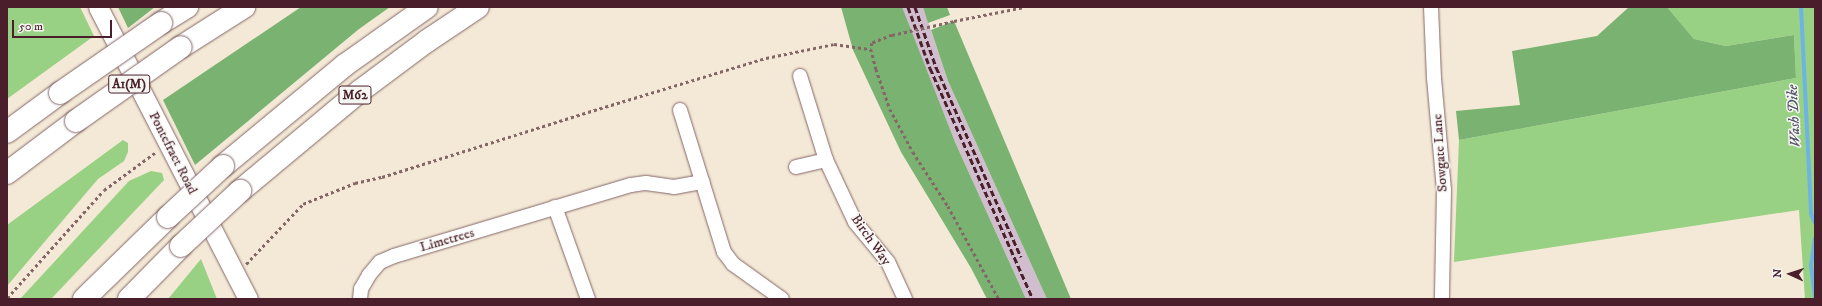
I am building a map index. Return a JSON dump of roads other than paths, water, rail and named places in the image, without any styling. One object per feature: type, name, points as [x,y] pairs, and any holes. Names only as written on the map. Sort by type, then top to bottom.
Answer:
[{"type":"highway","name":"A1(M)","points":[[7,132],[161,23],[187,7]]},
{"type":"highway","name":"A1(M)","points":[[7,173],[76,121],[181,47],[244,7]]},
{"type":"highway","name":"M62","points":[[84,299],[168,216],[223,166],[345,65],[426,7]]},
{"type":"highway","name":"M62","points":[[129,299],[181,246],[240,191],[360,91],[427,41],[478,7]]},
{"type":"street","name":"Pontefract Road","points":[[98,7],[248,299]]},
{"type":"street","name":"Sowgate Lane","points":[[1431,7],[1434,78],[1444,190],[1442,299]]},
{"type":"street","name":"Birch Way","points":[[800,76],[826,160],[855,222],[888,262],[902,298]]},
{"type":"street","points":[[680,110],[724,252],[733,264],[782,299]]},
{"type":"street","points":[[796,167],[826,160]]},
{"type":"street","name":"Limetrees","points":[[360,299],[361,289],[369,275],[380,262],[394,256],[617,188],[646,183],[674,187],[702,182]]},
{"type":"street","points":[[555,207],[588,299]]},
{"type":"waterway","name":"Wash Dike","points":[[1801,7],[1811,214],[1815,223]]},
{"type":"waterway","name":"Wash Dike","points":[[1815,238],[1811,265],[1815,297]]},
{"type":"railway","points":[[908,7],[930,68],[1033,299]]},
{"type":"railway","points":[[915,7],[936,67],[1021,257]]}]
